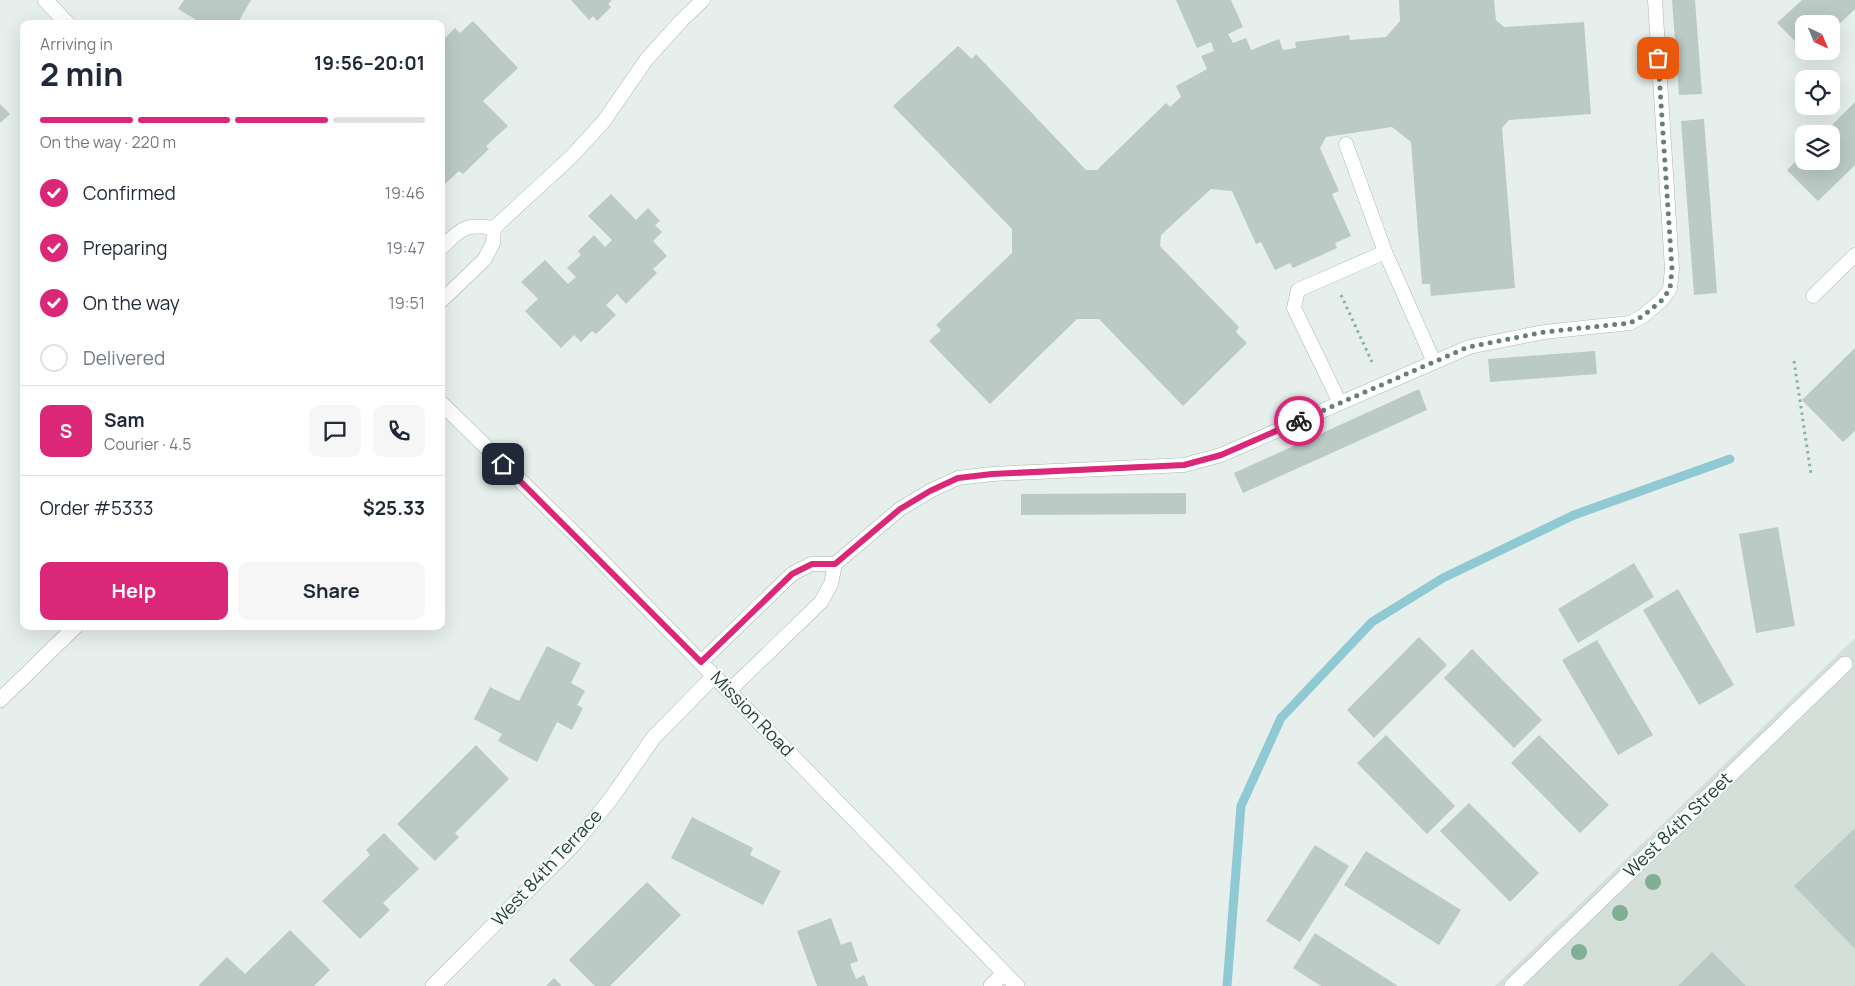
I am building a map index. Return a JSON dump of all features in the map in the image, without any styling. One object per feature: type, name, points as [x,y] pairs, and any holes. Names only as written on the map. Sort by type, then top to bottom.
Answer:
[{"type":"street","points":[[45,0],[64,20]]},
{"type":"street","name":"Mission Road","points":[[445,407],[581,540],[1017,986]]},
{"type":"street","points":[[0,700],[72,630]]},
{"type":"street","name":"West 84th Street","points":[[1512,986],[1845,664]]},
{"type":"street","name":"West 84th Terrace","points":[[433,986],[575,843],[610,800],[654,737],[714,676]]},
{"type":"street","points":[[991,986],[1004,973]]},
{"type":"lane","points":[[445,297],[484,260],[493,243],[494,228],[572,157],[604,121],[646,60],[704,0]]},
{"type":"lane","points":[[729,691],[820,602],[831,584],[835,564],[900,509],[930,491],[958,478],[992,474],[1184,465],[1221,455],[1468,347],[1544,332],[1630,323],[1643,316],[1661,301],[1670,289],[1672,269],[1655,0]]},
{"type":"lane","points":[[1346,144],[1385,252],[1434,362]]},
{"type":"lane","points":[[445,244],[462,229],[476,225],[494,228]]},
{"type":"lane","points":[[1340,402],[1294,308],[1298,290],[1385,252]]},
{"type":"lane","points":[[1813,296],[1855,255]]},
{"type":"lane","points":[[701,662],[792,574],[812,564],[835,564]]},
{"type":"path","points":[[1341,295],[1372,362]]},
{"type":"path","points":[[1794,361],[1811,474]]},
{"type":"shaded area","points":[[1855,638],[1855,986],[1495,986]]},
{"type":"building","points":[[184,0],[251,0],[239,20],[196,20],[178,9]]},
{"type":"building","points":[[571,0],[612,0],[608,4],[611,7],[597,21],[593,16],[589,20]]},
{"type":"building","points":[[1176,0],[1231,0],[1243,27],[1228,34],[1233,43],[1246,38],[1251,50],[1279,39],[1283,50],[1296,48],[1295,42],[1349,35],[1350,40],[1386,37],[1400,21],[1399,0],[1494,0],[1496,20],[1504,27],[1584,22],[1591,114],[1509,120],[1502,128],[1515,288],[1431,296],[1430,284],[1422,284],[1411,142],[1392,127],[1326,137],[1320,148],[1339,191],[1332,194],[1351,236],[1335,243],[1337,248],[1293,268],[1290,263],[1275,270],[1261,242],[1256,244],[1232,191],[1211,189],[1161,235],[1160,246],[1239,327],[1236,332],[1247,343],[1183,406],[1099,319],[1077,319],[990,404],[929,341],[941,330],[936,325],[1012,253],[1012,229],[893,106],[958,46],[972,59],[976,54],[1086,170],[1097,170],[1166,103],[1170,107],[1181,97],[1176,86],[1207,69],[1201,56],[1214,51],[1211,42],[1197,48]]},
{"type":"building","points":[[1672,0],[1695,0],[1702,94],[1679,95]]},
{"type":"building","points":[[1802,0],[1855,0],[1855,9],[1840,23],[1840,15],[1795,15],[1795,41],[1777,23]]},
{"type":"building","points":[[473,21],[518,68],[483,101],[508,126],[486,146],[489,149],[463,174],[459,171],[445,184],[445,38],[455,28],[460,33]]},
{"type":"building","points":[[1855,102],[1855,165],[1818,201],[1787,170],[1795,162],[1795,170],[1840,170],[1840,125],[1832,125]]},
{"type":"building","points":[[0,104],[10,114],[0,123]]},
{"type":"building","points":[[1704,119],[1717,293],[1694,295],[1681,121]]},
{"type":"building","points":[[611,194],[636,220],[648,208],[660,221],[655,225],[662,232],[653,241],[667,256],[653,269],[657,273],[626,304],[617,294],[606,305],[616,315],[596,334],[592,331],[581,342],[574,335],[561,348],[525,311],[538,299],[521,282],[545,260],[568,284],[576,277],[567,268],[581,255],[578,251],[594,235],[605,247],[612,240],[588,216]]},
{"type":"building","points":[[1855,348],[1855,431],[1843,442],[1802,400]]},
{"type":"building","points":[[1595,351],[1597,374],[1490,382],[1488,359]]},
{"type":"building","points":[[1419,389],[1427,410],[1243,493],[1234,473]]},
{"type":"building","points":[[1186,493],[1186,514],[1021,515],[1021,494]]},
{"type":"building","points":[[1778,527],[1795,626],[1756,633],[1739,534]]},
{"type":"building","points":[[1634,563],[1654,597],[1578,643],[1558,609]]},
{"type":"building","points":[[1678,589],[1734,685],[1699,705],[1643,610]]},
{"type":"building","points":[[1419,637],[1447,665],[1374,738],[1347,710]]},
{"type":"building","points":[[1597,640],[1653,735],[1618,755],[1562,660]]},
{"type":"building","points":[[547,646],[581,663],[571,683],[585,691],[577,705],[583,708],[572,730],[557,722],[537,762],[498,741],[502,734],[474,719],[490,687],[519,701]]},
{"type":"building","points":[[1472,649],[1542,720],[1514,748],[1444,678]]},
{"type":"building","points":[[1386,735],[1455,806],[1427,834],[1357,763]]},
{"type":"building","points":[[1539,735],[1609,805],[1580,833],[1511,763]]},
{"type":"building","points":[[476,745],[509,779],[455,833],[459,837],[435,861],[397,824]]},
{"type":"building","points":[[1469,803],[1539,873],[1510,902],[1440,831]]},
{"type":"building","points":[[692,817],[753,848],[750,855],[781,871],[763,905],[671,858]]},
{"type":"building","points":[[1855,828],[1855,949],[1794,886]]},
{"type":"building","points":[[384,833],[419,869],[383,903],[390,910],[360,939],[322,901],[370,855],[366,850]]},
{"type":"building","points":[[1315,845],[1349,866],[1300,942],[1266,921]]},
{"type":"building","points":[[1366,851],[1461,910],[1439,945],[1344,885]]},
{"type":"building","points":[[647,882],[681,915],[610,986],[595,986],[569,960]]},
{"type":"building","points":[[831,918],[841,945],[851,941],[858,961],[850,964],[856,979],[864,975],[868,986],[817,986],[797,931]]},
{"type":"building","points":[[290,930],[330,970],[314,986],[198,986],[227,957],[245,974]]},
{"type":"building","points":[[1315,933],[1398,986],[1321,986],[1293,968]]},
{"type":"building","points":[[1712,952],[1746,986],[1678,986]]},
{"type":"building","points":[[554,978],[562,986],[546,986]]},
{"type":"waterway","points":[[1227,986],[1241,806],[1281,718],[1372,622],[1443,578],[1574,515],[1730,459]]},
{"type":"way so far","points":[[1299,421],[1468,347],[1544,332],[1630,323],[1643,316],[1661,301],[1670,289],[1672,269],[1658,58]]},
{"type":"route","points":[[503,464],[701,662],[792,574],[812,564],[835,564],[900,509],[930,491],[958,478],[992,474],[1184,465],[1221,455],[1299,421]]}]
